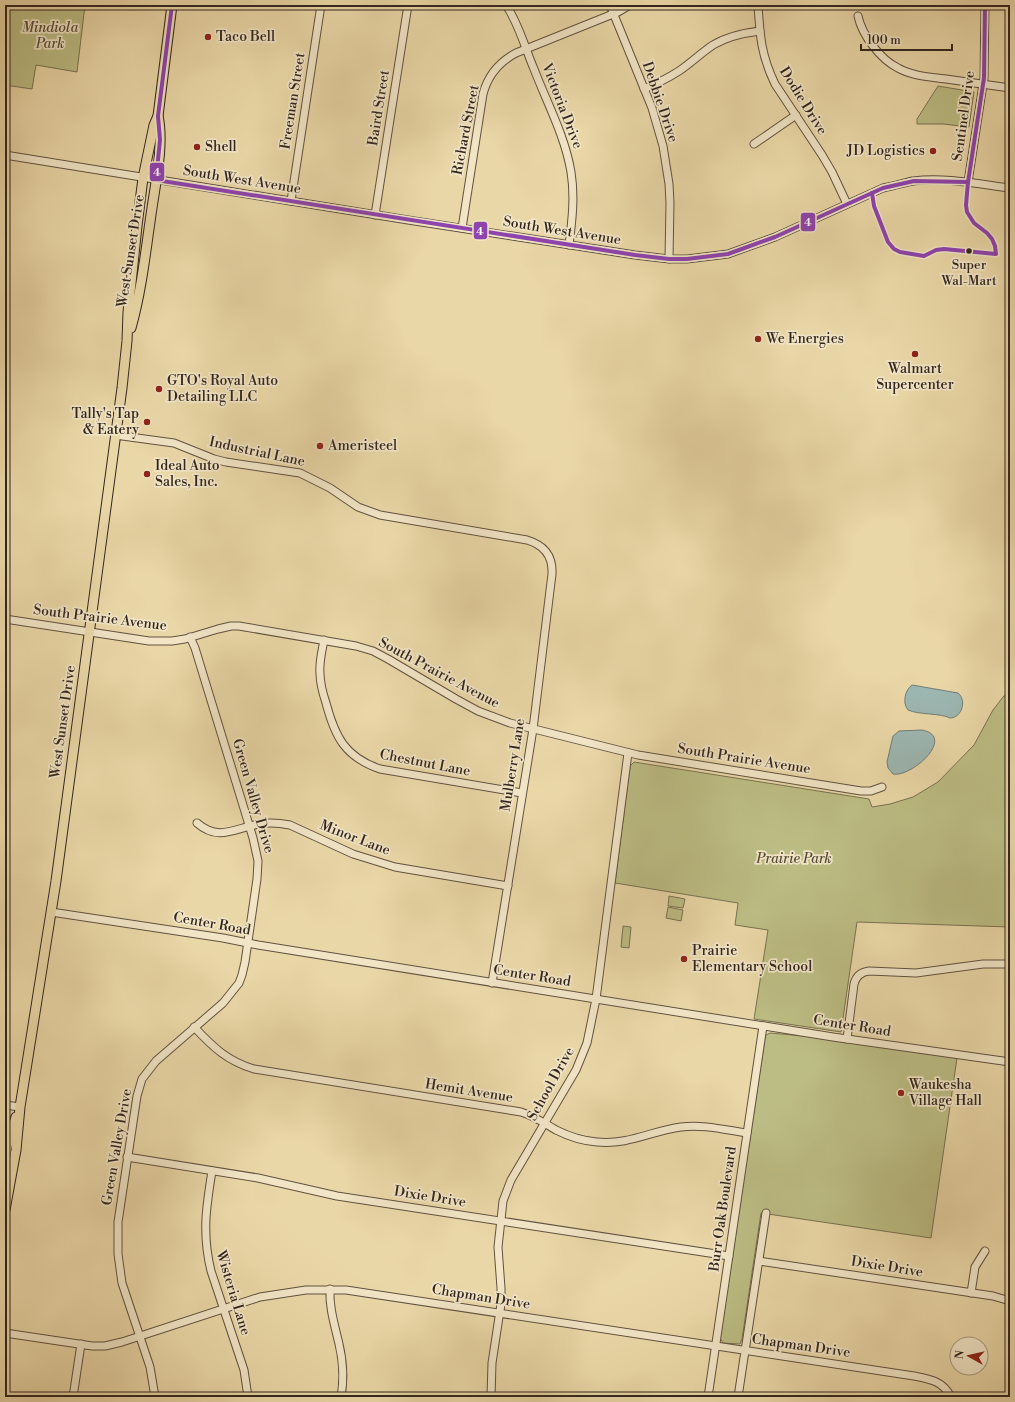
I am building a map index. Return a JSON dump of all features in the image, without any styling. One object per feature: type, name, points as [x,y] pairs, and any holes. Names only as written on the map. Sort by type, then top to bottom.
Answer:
[{"type":"main road","name":"West Sunset Drive","points":[[5,1210],[16,1150],[20,1107],[51,912],[89,631],[127,341],[132,267],[143,178],[154,125],[158,116],[172,5]]},
{"type":"main road","name":"West Sunset Drive","points":[[127,341],[134,316],[142,274],[159,159],[160,125],[158,116]]},
{"type":"main road","name":"West Sunset Drive","points":[[5,1161],[14,1120],[20,1107]]},
{"type":"street","name":"Freeman Street","points":[[291,201],[321,5]]},
{"type":"street","name":"Baird Street","points":[[375,215],[408,5]]},
{"type":"street","name":"Victoria Drive","points":[[506,5],[526,49],[564,142],[571,172],[573,212],[569,245]]},
{"type":"street","name":"Debbie Drive","points":[[610,5],[658,126],[665,156],[670,203],[669,259]]},
{"type":"street","name":"Richard Street","points":[[462,228],[485,87],[493,72],[501,62],[516,53],[630,5]]},
{"type":"street","name":"Dodie Drive","points":[[758,5],[762,48],[768,71],[832,172],[847,204]]},
{"type":"street","name":"Sentinel Drive","points":[[968,182],[983,84],[985,60],[985,5]]},
{"type":"street","points":[[858,16],[867,38],[886,59],[898,68],[917,74],[1010,88]]},
{"type":"street","points":[[644,89],[679,72],[724,39],[744,33],[760,31]]},
{"type":"street","points":[[754,144],[796,115]]},
{"type":"street","name":"South West Avenue","points":[[5,155],[375,215],[669,259],[711,258],[742,250],[775,237],[882,188],[914,181],[968,182],[1010,188]]},
{"type":"street","name":"Industrial Lane","points":[[115,435],[174,443],[214,459],[226,462],[300,473],[325,485],[351,503],[367,511],[418,522],[527,540],[538,544],[547,552]]},
{"type":"street","name":"Mulberry Lane","points":[[492,983],[532,729],[552,574],[552,562],[547,552]]},
{"type":"street","name":"South Prairie Avenue","points":[[5,619],[149,641],[172,641],[231,626],[239,626],[356,646],[377,653],[478,711],[499,720],[532,729],[628,753],[861,791],[871,791],[882,787]]},
{"type":"street","name":"Green Valley Drive","points":[[155,1397],[150,1367],[122,1283],[118,1254],[118,1222],[137,1096],[142,1079],[156,1061],[223,1003],[239,983],[248,943],[258,870],[257,852],[250,827],[195,648],[190,637]]},
{"type":"street","name":"Chestnut Lane","points":[[324,640],[320,674],[323,692],[336,734],[354,756],[380,770],[522,793]]},
{"type":"street","name":"School Drive","points":[[491,1397],[491,1368],[500,1313],[502,1288],[498,1247],[500,1220],[504,1201],[511,1180],[576,1070],[583,1055],[591,1029],[628,753]]},
{"type":"street","name":"Minor Lane","points":[[197,823],[204,829],[216,833],[241,830],[259,824],[281,823],[290,825],[353,854],[395,867],[508,886]]},
{"type":"street","name":"Center Road","points":[[51,912],[846,1039],[1010,1062]]},
{"type":"street","points":[[846,1039],[854,984],[857,977],[862,973],[869,971],[916,973],[983,964],[1010,964]]},
{"type":"street","name":"Burr Oak Boulevard","points":[[708,1397],[763,1026]]},
{"type":"street","name":"Hemit Avenue","points":[[194,1027],[220,1053],[234,1062],[254,1069],[521,1112],[531,1115],[569,1135],[598,1142],[626,1141],[669,1129],[694,1126],[747,1133]]},
{"type":"street","points":[[5,1105],[20,1107]]},
{"type":"street","name":"Dixie Drive","points":[[127,1157],[258,1178],[337,1196],[729,1256]]},
{"type":"street","name":"Wisteria Lane","points":[[212,1171],[205,1215],[206,1241],[211,1271],[244,1370],[248,1397]]},
{"type":"street","points":[[738,1397],[766,1214]]},
{"type":"street","points":[[971,1292],[975,1267],[985,1251]]},
{"type":"street","name":"Dixie Drive","points":[[759,1261],[971,1292],[1010,1301]]},
{"type":"street","points":[[330,1289],[330,1305],[342,1361],[343,1379],[341,1397]]},
{"type":"street","name":"Chapman Drive","points":[[5,1333],[105,1346],[223,1308],[276,1294],[306,1290],[330,1289],[380,1294],[933,1380],[943,1386],[951,1397]]},
{"type":"street","points":[[73,1397],[81,1344]]},
{"type":"green space","name":"Mindiola Park","points":[[5,5],[85,5],[77,72],[36,65],[32,89],[5,85]]},
{"type":"green space","points":[[938,86],[974,92],[969,127],[943,124],[917,124],[917,119]]},
{"type":"green space","name":"Prairie Park","points":[[1010,691],[1010,927],[857,922],[841,1032],[754,1019],[768,930],[735,925],[738,903],[615,883],[630,766],[634,762],[869,799],[872,807],[890,804],[913,797],[938,782],[974,745],[993,710],[1003,697]]},
{"type":"green space","points":[[669,896],[685,899],[683,908],[668,906]]},
{"type":"green space","points":[[668,907],[683,910],[681,921],[666,918]]},
{"type":"green space","points":[[623,926],[631,927],[629,948],[621,947]]},
{"type":"green space","points":[[770,1033],[804,1036],[957,1058],[931,1238],[761,1213],[742,1339],[740,1344],[723,1343],[720,1338],[765,1038],[766,1035]]},
{"type":"water","points":[[912,685],[958,693],[961,696],[963,704],[960,712],[958,715],[950,718],[941,715],[918,713],[908,710],[905,704],[905,697]]},
{"type":"water","points":[[922,730],[932,734],[935,740],[933,748],[919,764],[910,770],[901,774],[893,774],[888,768],[887,762],[893,736],[899,731]]},
{"type":"transit line","name":"4","points":[[172,5],[158,116],[160,140],[156,180],[635,255],[669,259],[687,259],[728,254],[775,237],[883,188],[914,181],[968,182]]},
{"type":"transit line","name":"4","points":[[872,193],[874,206],[888,242],[894,249],[900,252],[924,256],[936,250],[944,249],[996,254],[992,239],[974,223],[967,212],[966,205],[968,182],[984,78],[985,5]]},
{"type":"place","name":"Taco Bell","points":[[208,37]]},
{"type":"place","name":"Shell","points":[[197,147]]},
{"type":"place","name":"JD Logistics","points":[[933,151]]},
{"type":"place","name":"Super Wal-Mart","points":[[969,251]]},
{"type":"place","name":"We Energies","points":[[758,339]]},
{"type":"place","name":"Walmart Supercenter","points":[[915,354]]},
{"type":"place","name":"GTO's Royal Auto Detailing LLC","points":[[159,389]]},
{"type":"place","name":"Tally's Tap & Eatery","points":[[147,422]]},
{"type":"place","name":"Ameristeel","points":[[320,446]]},
{"type":"place","name":"Ideal Auto Sales, Inc.","points":[[147,474]]},
{"type":"place","name":"Prairie Elementary School","points":[[684,959]]},
{"type":"place","name":"Waukesha Village Hall","points":[[901,1093]]}]
